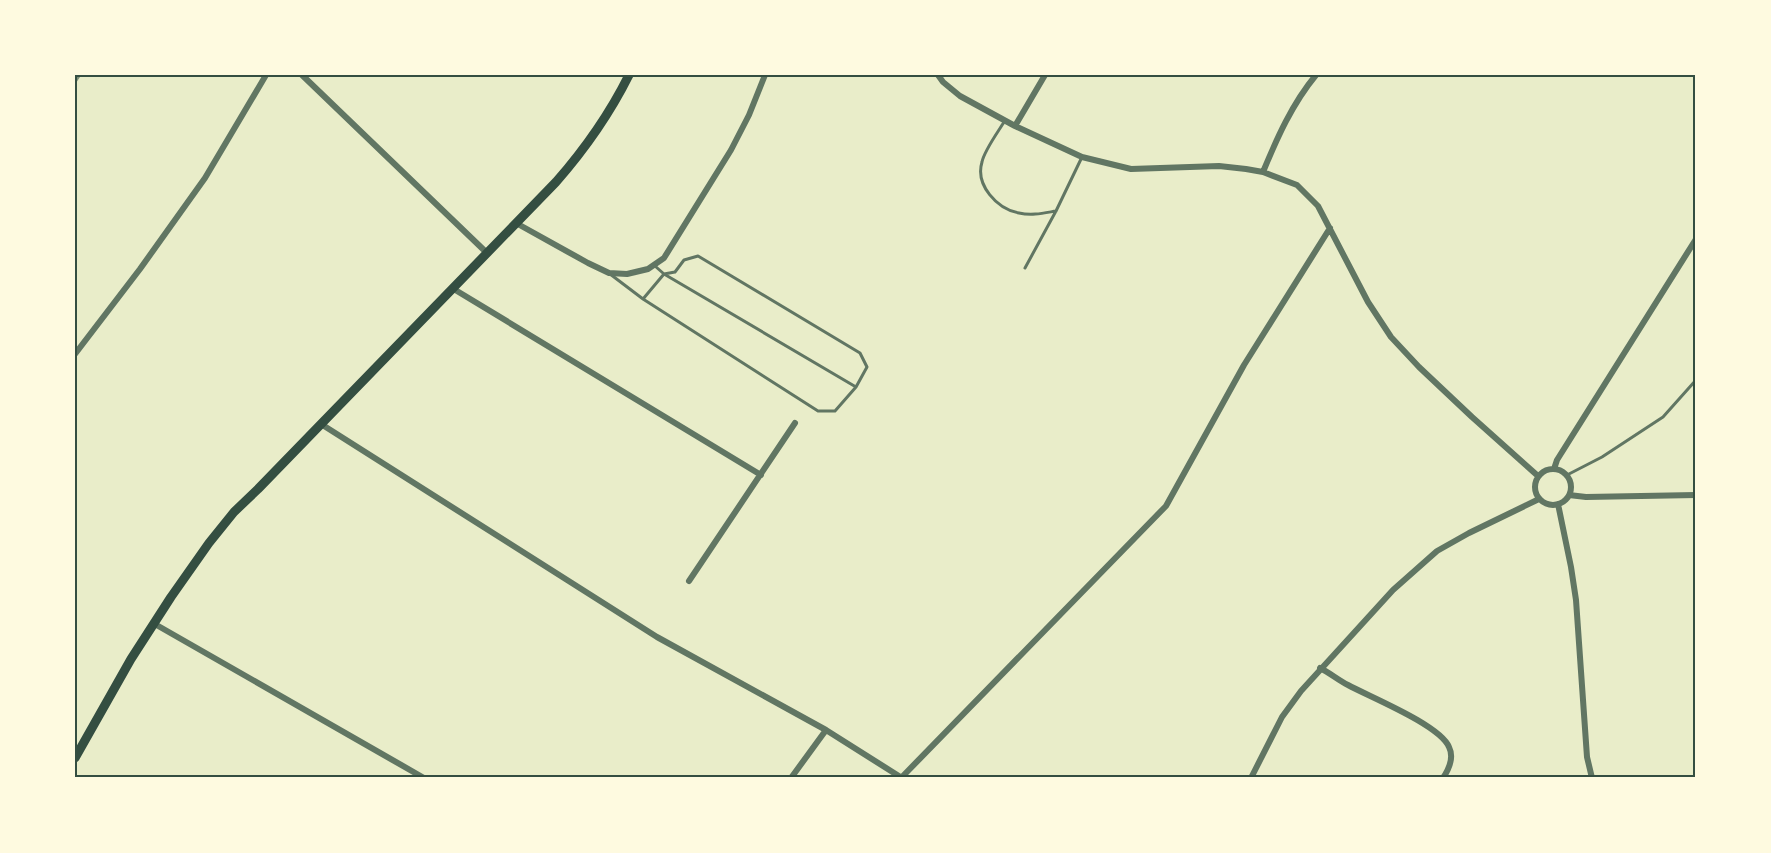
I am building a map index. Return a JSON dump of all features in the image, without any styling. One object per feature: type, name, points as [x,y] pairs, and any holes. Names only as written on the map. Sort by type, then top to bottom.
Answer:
[{"type":"main road","points":[[75,758],[153,623],[209,543],[234,512],[487,253],[583,151],[606,118],[628,75]]},
{"type":"street","points":[[75,354],[205,178],[266,75]]},
{"type":"street","points":[[302,75],[487,253]]},
{"type":"street","points":[[516,223],[609,273],[627,274],[648,269],[664,258],[731,150],[765,75]]},
{"type":"street","points":[[938,75],[960,96],[1015,126],[1082,157],[1131,169],[1219,166],[1263,172],[1297,185],[1318,206],[1368,302],[1391,337],[1465,411],[1538,476]]},
{"type":"street","points":[[1015,126],[1045,75]]},
{"type":"street","points":[[1263,172],[1281,129],[1316,75]]},
{"type":"street","points":[[321,424],[657,637],[826,730],[901,778],[1166,506],[1244,365],[1330,228]]},
{"type":"street","points":[[1554,469],[1557,460],[1696,239]]},
{"type":"street","points":[[452,288],[761,475]]},
{"type":"street","points":[[689,581],[795,423]]},
{"type":"street","points":[[1548,469],[1554,469],[1567,475],[1571,485],[1566,499],[1558,504],[1548,504],[1539,499],[1534,488],[1538,476],[1548,469]]},
{"type":"street","points":[[1569,495],[1586,497],[1696,495]]},
{"type":"street","points":[[1251,778],[1282,717],[1300,691],[1393,590],[1437,551],[1539,499]]},
{"type":"street","points":[[1558,504],[1575,591],[1587,757],[1592,778]]},
{"type":"street","points":[[153,623],[424,778]]},
{"type":"street","points":[[1320,668],[1345,684],[1407,714],[1440,735],[1450,748],[1451,756],[1443,778]]},
{"type":"street","points":[[791,778],[826,730]]},
{"type":"lane","points":[[1005,120],[982,162],[982,184],[999,203],[1017,213],[1056,212]]},
{"type":"lane","points":[[1026,268],[1082,157]]},
{"type":"lane","points":[[609,273],[643,299],[819,411],[835,411],[856,387],[867,367],[860,353],[698,256],[684,260],[675,272],[664,274],[643,299]]},
{"type":"lane","points":[[654,265],[664,274],[856,387]]},
{"type":"lane","points":[[1567,475],[1602,457],[1663,417],[1696,380]]},
{"type":"railway","points":[[75,81],[79,75]]}]
